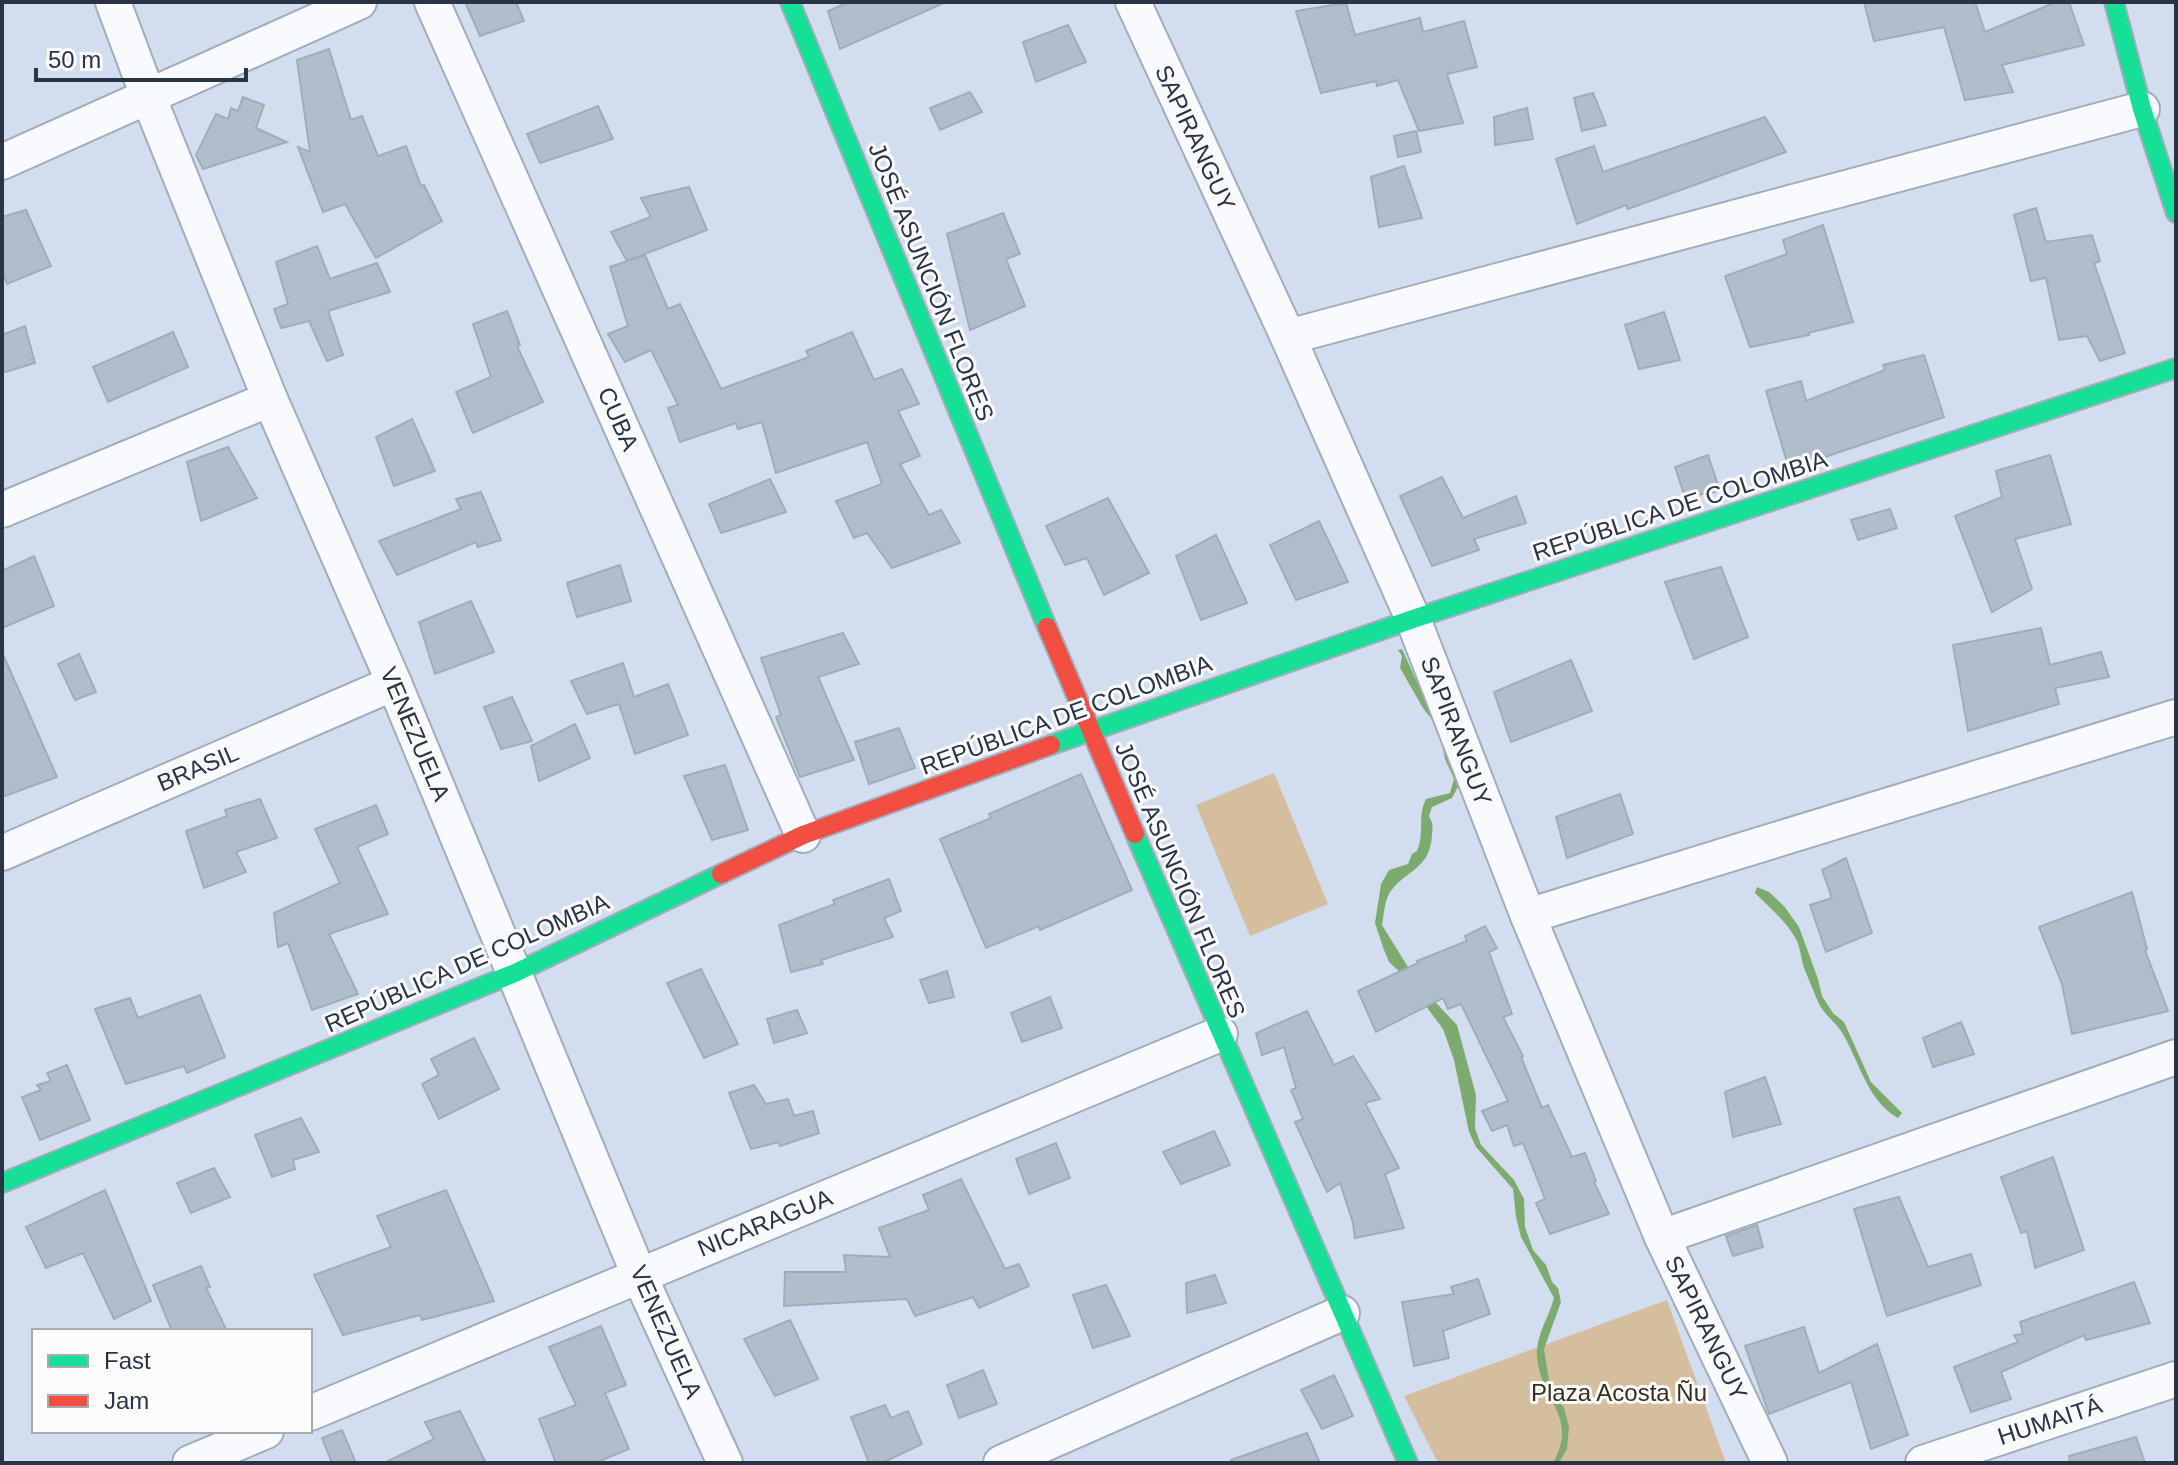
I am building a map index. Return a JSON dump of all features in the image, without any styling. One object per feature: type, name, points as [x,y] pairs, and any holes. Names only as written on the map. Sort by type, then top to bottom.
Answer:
[{"type":"street","name":"VENEZUELA","points":[[113,2],[270,399],[394,683],[639,1275],[725,1463]]},
{"type":"street","points":[[2,162],[359,2]]},
{"type":"street","name":"CUBA","points":[[432,2],[803,835]]},
{"type":"street","name":"JOSÉ ASUNCIÓN FLORES","points":[[790,2],[1090,731],[1408,1463]]},
{"type":"street","name":"SAPIRANGUY","points":[[1135,2],[1413,619],[1528,916],[1662,1237],[1770,1463]]},
{"type":"street","points":[[2114,2],[2142,109],[2176,213]]},
{"type":"street","points":[[1288,337],[2142,109]]},
{"type":"street","name":"REPÚBLICA DE COLOMBIA","points":[[2,1183],[515,973],[803,835],[1413,619],[2176,368]]},
{"type":"street","points":[[2,510],[270,399]]},
{"type":"street","name":"BRASIL","points":[[2,853],[394,683]]},
{"type":"street","points":[[1528,916],[2176,717]]},
{"type":"street","name":"NICARAGUA","points":[[312,1412],[1220,1034]]},
{"type":"street","points":[[1662,1237],[2176,1057]]},
{"type":"street","points":[[1001,1463],[1342,1313]]},
{"type":"street","name":"HUMAITÁ","points":[[1923,1463],[2176,1379]]},
{"type":"street","points":[[190,1463],[261,1433]]},
{"type":"green space","points":[[1274,773],[1328,904],[1250,936],[1196,805]]},
{"type":"green space","name":"Plaza Acosta Ñu","points":[[1667,1300],[1726,1463],[1438,1463],[1404,1396]]},
{"type":"shaded area","points":[[1402,649],[1424,697],[1436,714],[1460,783],[1452,798],[1432,807],[1429,816],[1432,832],[1427,856],[1389,894],[1382,925],[1421,987],[1457,1025],[1476,1095],[1475,1128],[1481,1145],[1514,1180],[1524,1199],[1525,1227],[1533,1250],[1546,1265],[1552,1282],[1558,1288],[1561,1302],[1544,1349],[1551,1393],[1564,1408],[1569,1427],[1567,1449],[1559,1463],[1553,1463],[1560,1447],[1560,1421],[1537,1357],[1540,1335],[1554,1298],[1521,1237],[1513,1189],[1476,1147],[1469,1132],[1454,1060],[1443,1029],[1402,974],[1389,962],[1375,923],[1381,884],[1389,870],[1408,864],[1412,854],[1417,851],[1426,799],[1450,793],[1454,779],[1434,722],[1400,668],[1402,656],[1398,650]]},
{"type":"shaded area","points":[[1757,887],[1769,892],[1784,906],[1799,927],[1822,996],[1833,1013],[1844,1022],[1871,1082],[1902,1113],[1898,1118],[1878,1101],[1871,1090],[1841,1031],[1819,1003],[1796,939],[1755,893]]},
{"type":"building","points":[[465,2],[516,2],[524,21],[480,36]]},
{"type":"building","points":[[849,2],[946,2],[840,49],[828,11]]},
{"type":"building","points":[[1864,2],[1975,2],[1985,32],[2056,2],[2069,2],[2084,45],[2002,65],[2013,92],[1965,100],[1944,27],[1874,41]]},
{"type":"building","points":[[1346,3],[1355,35],[1420,18],[1423,32],[1464,21],[1477,67],[1447,74],[1463,123],[1419,131],[1398,80],[1377,86],[1376,81],[1321,93],[1296,11]]},
{"type":"building","points":[[1068,25],[1086,62],[1036,82],[1023,42]]},
{"type":"building","points":[[329,49],[351,120],[362,116],[378,156],[406,146],[421,186],[424,185],[442,221],[376,258],[345,204],[323,212],[298,147],[310,152],[297,60]]},
{"type":"building","points":[[970,92],[982,112],[940,130],[930,108]]},
{"type":"building","points":[[1593,93],[1606,125],[1582,131],[1574,98]]},
{"type":"building","points":[[243,97],[264,105],[256,128],[287,142],[203,169],[196,155],[216,114],[228,119],[231,108],[238,111]]},
{"type":"building","points":[[598,106],[613,139],[540,163],[527,134]]},
{"type":"building","points":[[1527,108],[1533,139],[1495,145],[1494,117]]},
{"type":"building","points":[[1765,117],[1786,152],[1628,209],[1626,205],[1577,224],[1556,159],[1594,146],[1603,172]]},
{"type":"building","points":[[1416,131],[1421,152],[1398,157],[1394,136]]},
{"type":"building","points":[[1404,166],[1422,218],[1379,227],[1371,177]]},
{"type":"building","points":[[689,187],[707,230],[627,261],[611,232],[651,217],[641,198]]},
{"type":"building","points":[[2036,208],[2046,242],[2092,235],[2100,261],[2094,263],[2125,353],[2100,361],[2087,336],[2059,340],[2046,278],[2031,281],[2014,215]]},
{"type":"building","points":[[26,210],[51,266],[7,284],[2,271],[2,217]]},
{"type":"building","points":[[1003,213],[1020,254],[1006,259],[1025,306],[970,330],[947,234]]},
{"type":"building","points":[[1823,225],[1853,322],[1750,347],[1725,276],[1787,254],[1783,240]]},
{"type":"building","points":[[317,246],[330,279],[377,263],[390,292],[328,311],[343,355],[327,361],[309,321],[281,328],[274,309],[288,304],[276,262]]},
{"type":"building","points":[[645,255],[668,309],[680,304],[721,389],[809,357],[806,351],[852,332],[874,380],[902,369],[919,404],[898,411],[920,456],[900,464],[929,515],[941,510],[960,543],[892,568],[867,533],[854,538],[836,501],[882,484],[867,442],[776,473],[762,422],[738,429],[736,423],[680,442],[668,408],[678,405],[651,350],[625,362],[608,334],[628,326],[610,267]]},
{"type":"building","points":[[507,311],[520,345],[517,346],[543,402],[473,433],[456,392],[491,377],[473,324]]},
{"type":"building","points":[[1664,312],[1680,360],[1639,369],[1625,325]]},
{"type":"building","points":[[25,326],[35,363],[2,373],[2,335]]},
{"type":"building","points":[[173,332],[188,367],[108,402],[93,367]]},
{"type":"building","points":[[1924,355],[1944,417],[1789,469],[1766,391],[1801,381],[1806,401],[1885,370],[1883,365]]},
{"type":"building","points":[[412,419],[435,471],[394,486],[376,437]]},
{"type":"building","points":[[228,447],[257,498],[201,521],[187,462]]},
{"type":"building","points":[[1708,455],[1720,491],[1685,497],[1675,467]]},
{"type":"building","points":[[2050,455],[2071,524],[2015,539],[2032,589],[1992,612],[1955,516],[2002,497],[1996,471]]},
{"type":"building","points":[[1442,477],[1463,518],[1516,496],[1526,523],[1474,539],[1479,550],[1432,566],[1400,496]]},
{"type":"building","points":[[770,479],[786,512],[721,533],[709,504]]},
{"type":"building","points":[[481,492],[501,540],[478,547],[476,542],[397,575],[379,541],[461,509],[456,499]]},
{"type":"building","points":[[1108,498],[1149,573],[1104,595],[1087,558],[1065,565],[1046,526]]},
{"type":"building","points":[[1890,509],[1897,528],[1858,540],[1851,520]]},
{"type":"building","points":[[1319,521],[1348,582],[1296,600],[1270,545]]},
{"type":"building","points":[[1216,535],[1247,603],[1201,620],[1176,556]]},
{"type":"building","points":[[34,556],[54,606],[2,628],[2,571]]},
{"type":"building","points":[[620,565],[631,601],[577,617],[567,583]]},
{"type":"building","points":[[1721,567],[1748,637],[1694,659],[1665,582]]},
{"type":"building","points":[[471,601],[494,652],[435,674],[419,622]]},
{"type":"building","points":[[2041,628],[2050,665],[2101,652],[2109,677],[2055,688],[2059,704],[1968,731],[1953,645]]},
{"type":"building","points":[[843,633],[859,664],[818,677],[854,760],[800,777],[776,717],[781,715],[761,658]]},
{"type":"building","points":[[2,652],[57,777],[2,797]]},
{"type":"building","points":[[79,654],[96,692],[75,700],[58,664]]},
{"type":"building","points":[[1571,660],[1592,711],[1511,742],[1494,692]]},
{"type":"building","points":[[623,663],[634,697],[668,684],[688,735],[635,754],[619,704],[587,714],[571,681]]},
{"type":"building","points":[[512,697],[532,741],[501,749],[484,707]]},
{"type":"building","points":[[575,724],[590,758],[539,781],[531,746]]},
{"type":"building","points":[[899,728],[915,768],[869,784],[855,742]]},
{"type":"building","points":[[725,765],[748,830],[712,840],[684,776]]},
{"type":"building","points":[[1081,774],[1132,890],[1040,930],[1039,926],[986,948],[940,839]]},
{"type":"building","points":[[1620,794],[1633,834],[1567,858],[1556,817]]},
{"type":"building","points":[[260,799],[277,838],[236,852],[246,872],[204,888],[186,831],[227,816],[225,810]]},
{"type":"building","points":[[376,805],[388,834],[357,847],[388,914],[329,934],[358,994],[312,1010],[288,943],[278,947],[274,913],[340,883],[315,829]]},
{"type":"building","points":[[1846,858],[1872,933],[1826,952],[1810,905],[1832,898],[1822,870]]},
{"type":"building","points":[[889,879],[901,911],[884,918],[893,937],[821,960],[823,964],[791,972],[779,925]]},
{"type":"building","points":[[2132,892],[2145,950],[2168,1011],[2072,1034],[2062,984],[2039,927]]},
{"type":"building","points":[[1485,926],[1497,948],[1489,952],[1512,1014],[1503,1017],[1523,1056],[1542,1108],[1548,1105],[1572,1157],[1585,1153],[1609,1214],[1550,1234],[1536,1203],[1545,1199],[1523,1143],[1514,1146],[1507,1125],[1492,1131],[1482,1111],[1508,1101],[1461,1004],[1448,1009],[1443,998],[1376,1032],[1358,991],[1417,961],[1467,941],[1465,936]]},
{"type":"building","points":[[701,969],[738,1044],[704,1058],[667,983]]},
{"type":"building","points":[[947,971],[954,997],[929,1003],[920,980]]},
{"type":"building","points":[[200,995],[225,1057],[187,1073],[184,1066],[126,1084],[95,1009],[130,998],[138,1018]]},
{"type":"building","points":[[1050,997],[1062,1028],[1022,1042],[1011,1013]]},
{"type":"building","points":[[797,1010],[807,1033],[774,1043],[767,1019]]},
{"type":"building","points":[[1307,1011],[1334,1065],[1353,1056],[1380,1099],[1365,1103],[1399,1168],[1385,1174],[1404,1228],[1355,1238],[1340,1183],[1327,1192],[1295,1122],[1303,1119],[1291,1090],[1296,1088],[1284,1047],[1262,1055],[1256,1033]]},
{"type":"building","points":[[1961,1022],[1974,1054],[1933,1067],[1923,1038]]},
{"type":"building","points":[[474,1038],[499,1089],[439,1119],[422,1084],[439,1075],[431,1059]]},
{"type":"building","points":[[67,1065],[90,1120],[40,1140],[22,1097],[41,1090],[37,1085],[51,1081],[47,1073]]},
{"type":"building","points":[[1765,1077],[1781,1124],[1733,1137],[1725,1092]]},
{"type":"building","points":[[754,1085],[766,1104],[788,1099],[794,1116],[813,1111],[819,1133],[780,1146],[779,1142],[751,1149],[729,1093]]},
{"type":"building","points":[[301,1118],[319,1152],[293,1160],[295,1169],[272,1177],[255,1135]]},
{"type":"building","points":[[1214,1131],[1230,1165],[1181,1184],[1163,1152]]},
{"type":"building","points":[[1056,1143],[1070,1178],[1029,1194],[1016,1159]]},
{"type":"building","points":[[2053,1157],[2084,1250],[2035,1268],[2027,1231],[2021,1233],[2001,1177]]},
{"type":"building","points":[[214,1168],[230,1197],[191,1213],[177,1183]]},
{"type":"building","points":[[961,1179],[1005,1269],[1019,1264],[1029,1286],[979,1308],[973,1297],[915,1316],[907,1299],[784,1306],[785,1272],[846,1272],[844,1255],[890,1257],[879,1228],[929,1210],[923,1195]]},
{"type":"building","points":[[105,1190],[151,1301],[114,1319],[83,1253],[46,1268],[26,1227]]},
{"type":"building","points":[[446,1190],[494,1301],[422,1320],[420,1315],[343,1335],[314,1275],[391,1247],[377,1216]]},
{"type":"building","points":[[1899,1197],[1928,1267],[1971,1254],[1981,1285],[1887,1316],[1854,1209]]},
{"type":"building","points":[[1757,1225],[1763,1247],[1733,1256],[1726,1236]]},
{"type":"building","points":[[201,1266],[210,1287],[206,1288],[226,1329],[171,1329],[153,1285]]},
{"type":"building","points":[[1215,1275],[1226,1303],[1187,1313],[1186,1283]]},
{"type":"building","points":[[1478,1279],[1490,1314],[1443,1331],[1449,1358],[1414,1366],[1402,1302],[1454,1294],[1451,1287]]},
{"type":"building","points":[[2134,1282],[2150,1323],[2086,1340],[2084,1335],[2001,1372],[2011,1399],[1971,1412],[1954,1367],[2018,1342],[2014,1335],[2023,1334],[2020,1322]]},
{"type":"building","points":[[1106,1285],[1130,1336],[1093,1348],[1073,1295]]},
{"type":"building","points":[[790,1320],[818,1379],[775,1396],[744,1339]]},
{"type":"building","points":[[601,1326],[626,1385],[605,1393],[629,1449],[595,1463],[556,1463],[539,1419],[576,1405],[549,1347]]},
{"type":"building","points":[[1804,1327],[1819,1373],[1877,1344],[1908,1435],[1871,1449],[1851,1382],[1769,1414],[1745,1346]]},
{"type":"building","points":[[983,1370],[997,1404],[959,1418],[947,1385]]},
{"type":"building","points":[[1334,1375],[1353,1416],[1322,1429],[1301,1390]]},
{"type":"building","points":[[885,1405],[891,1418],[908,1411],[922,1444],[882,1463],[869,1463],[851,1417]]},
{"type":"building","points":[[460,1411],[486,1463],[384,1463],[434,1439],[425,1422]]},
{"type":"building","points":[[342,1430],[356,1463],[332,1463],[322,1438]]},
{"type":"building","points":[[1307,1433],[1320,1463],[1231,1463],[1231,1460]]},
{"type":"building","points":[[2136,1437],[2145,1463],[2070,1463],[2069,1456]]},
{"type":"traffic: fast","points":[[790,2],[1047,627]]},
{"type":"traffic: fast","points":[[2114,2],[2142,109],[2176,213]]},
{"type":"traffic: fast","points":[[1051,745],[1413,619],[2176,368]]},
{"type":"traffic: fast","points":[[1135,834],[1408,1463]]},
{"type":"traffic: fast","points":[[2,1183],[515,973],[721,874]]},
{"type":"traffic: jam","points":[[1047,627],[1135,834]]},
{"type":"traffic: jam","points":[[721,874],[803,835],[1051,745]]}]
